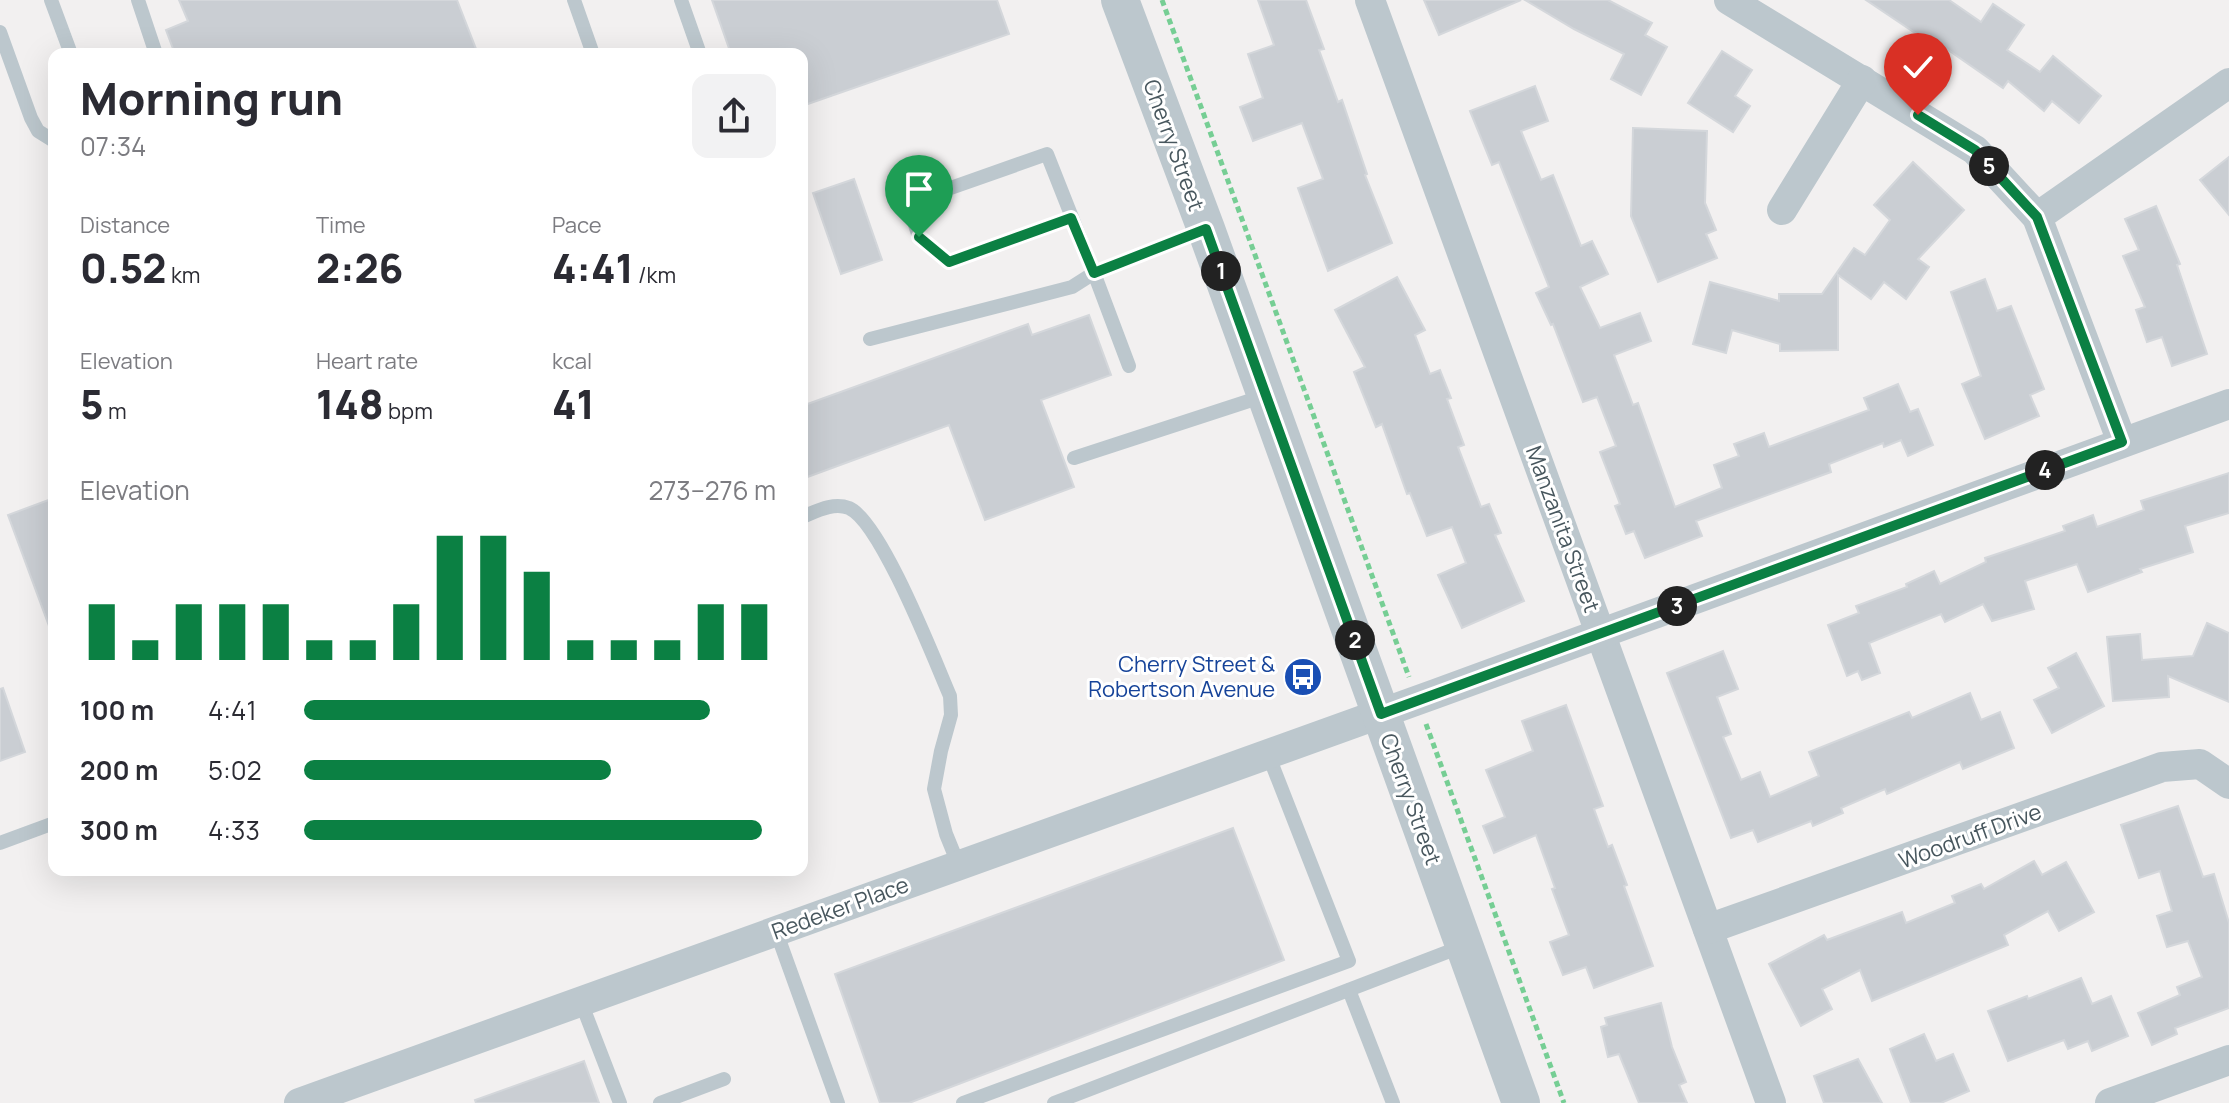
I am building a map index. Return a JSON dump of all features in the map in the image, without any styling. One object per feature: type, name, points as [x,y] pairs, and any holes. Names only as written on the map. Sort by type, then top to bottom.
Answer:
[{"type":"street","name":"Cherry Street","points":[[1120,0],[1206,229],[1521,1103]]},
{"type":"street","name":"Manzanita Street","points":[[1370,0],[1771,1103]]},
{"type":"street","points":[[1729,0],[1975,150],[2037,217],[2122,442]]},
{"type":"street","points":[[1782,210],[1862,80]]},
{"type":"street","points":[[2037,217],[2229,83]]},
{"type":"street","name":"Redeker Place","points":[[299,1103],[1381,714],[2229,404]]},
{"type":"street","name":"Woodruff Drive","points":[[1708,929],[2162,767],[2200,764],[2229,784]]},
{"type":"street","points":[[2110,1103],[2229,1060]]},
{"type":"lane","points":[[51,0],[69,48]]},
{"type":"lane","points":[[138,0],[154,48]]},
{"type":"lane","points":[[574,0],[591,48]]},
{"type":"lane","points":[[681,0],[698,48]]},
{"type":"lane","points":[[0,32],[31,118],[38,131],[48,137]]},
{"type":"lane","points":[[1071,218],[949,262],[919,237],[908,203],[1047,154],[1129,366]]},
{"type":"lane","points":[[870,339],[1072,287],[1094,273],[1206,229]]},
{"type":"lane","points":[[1074,458],[1265,395]]},
{"type":"lane","points":[[808,515],[838,505],[851,509],[863,518],[893,566],[950,696],[951,715],[934,789],[946,834],[959,866]]},
{"type":"lane","points":[[963,1103],[1349,961],[1268,754]]},
{"type":"lane","points":[[0,843],[48,825]]},
{"type":"lane","points":[[776,931],[838,1103]]},
{"type":"lane","points":[[1054,1103],[1464,946]]},
{"type":"lane","points":[[1349,990],[1393,1103]]},
{"type":"lane","points":[[581,1002],[620,1103]]},
{"type":"lane","points":[[660,1103],[724,1079]]},
{"type":"path","points":[[1162,0],[1564,1103]]},
{"type":"building","points":[[179,0],[457,0],[476,48],[173,48],[166,30],[188,21]]},
{"type":"building","points":[[712,0],[997,0],[1009,34],[808,104],[808,48],[729,48]]},
{"type":"building","points":[[1258,0],[1306,0],[1324,49],[1319,50],[1338,102],[1342,100],[1365,175],[1392,243],[1328,271],[1298,188],[1323,179],[1302,123],[1253,141],[1240,107],[1263,98],[1248,54],[1274,45]]},
{"type":"building","points":[[1424,0],[1521,0],[1439,35]]},
{"type":"building","points":[[1525,0],[1608,0],[1652,23],[1645,35],[1667,47],[1641,95],[1611,79],[1624,54]]},
{"type":"building","points":[[1866,0],[1949,0],[1981,22],[1993,4],[2024,25],[2007,50],[2040,72],[2053,56],[2101,96],[2079,123],[2052,101],[2044,111],[2008,81],[2003,88],[1938,43],[1936,47]]},
{"type":"building","points":[[1722,51],[1752,70],[1735,96],[1750,106],[1733,132],[1688,103]]},
{"type":"building","points":[[1535,86],[1548,121],[1521,131],[1541,180],[1553,175],[1581,246],[1592,241],[1608,274],[1580,287],[1600,328],[1640,313],[1651,341],[1614,355],[1633,405],[1638,403],[1675,507],[1722,488],[1714,465],[1739,456],[1734,444],[1764,433],[1769,447],[1869,410],[1864,398],[1898,384],[1910,412],[1918,409],[1933,445],[1908,456],[1901,440],[1884,447],[1883,443],[1829,464],[1831,472],[1696,521],[1702,536],[1645,558],[1634,531],[1626,534],[1615,506],[1620,504],[1600,452],[1616,446],[1597,397],[1583,402],[1553,324],[1536,293],[1549,287],[1499,162],[1492,165],[1470,111]]},
{"type":"building","points":[[1633,128],[1707,131],[1705,203],[1716,230],[1706,234],[1717,258],[1658,282],[1631,216]]},
{"type":"building","points":[[2229,157],[2229,215],[2200,180]]},
{"type":"building","points":[[1913,162],[1964,210],[1918,259],[1929,267],[1906,299],[1884,282],[1871,299],[1838,275],[1838,350],[1780,351],[1780,344],[1732,330],[1726,353],[1693,344],[1710,282],[1779,301],[1779,294],[1822,294],[1854,248],[1865,255],[1890,220],[1874,205]]},
{"type":"building","points":[[854,179],[882,260],[841,274],[813,193]]},
{"type":"building","points":[[2156,206],[2180,264],[2177,265],[2207,354],[2172,366],[2162,337],[2147,342],[2136,310],[2145,307],[2123,256],[2139,250],[2125,219]]},
{"type":"building","points":[[1397,277],[1425,330],[1415,335],[1430,374],[1440,370],[1464,445],[1458,447],[1481,507],[1489,504],[1501,533],[1495,535],[1524,601],[1462,628],[1438,575],[1466,563],[1452,527],[1427,536],[1410,493],[1407,494],[1382,424],[1376,427],[1354,372],[1365,367],[1335,310]]},
{"type":"building","points":[[1985,279],[1997,311],[2011,306],[2044,389],[2030,395],[2039,416],[1985,439],[1962,384],[1981,376],[1951,292]]},
{"type":"building","points":[[1089,315],[1111,375],[1041,400],[1074,487],[985,520],[949,425],[808,477],[808,404],[1028,324],[1032,335]]},
{"type":"building","points":[[2229,473],[2229,513],[2185,526],[2193,552],[2140,569],[2142,572],[2088,592],[2077,564],[2025,581],[2034,609],[1992,621],[1983,604],[1945,622],[1941,614],[1869,643],[1880,673],[1862,680],[1858,671],[1847,676],[1828,625],[1859,613],[1856,606],[1907,587],[1906,584],[1934,571],[1940,584],[1986,562],[1985,558],[2065,531],[2063,526],[2093,515],[2097,527],[2144,510],[2141,501]]},
{"type":"building","points":[[48,500],[48,623],[8,515]]},
{"type":"building","points":[[2207,623],[2229,633],[2229,702],[2168,676],[2169,697],[2113,701],[2107,637],[2140,634],[2142,660],[2193,656]]},
{"type":"building","points":[[1723,651],[1738,689],[1717,697],[1731,734],[1723,737],[1741,780],[1760,772],[1770,797],[1819,776],[1809,752],[1909,712],[1912,718],[1970,693],[1981,720],[2000,712],[2014,748],[1963,769],[1960,762],[1887,794],[1885,789],[1841,808],[1843,813],[1813,826],[1811,821],[1758,842],[1753,830],[1731,838],[1667,673]]},
{"type":"building","points":[[2076,653],[2104,706],[2052,733],[2034,700],[2059,688],[2048,668]]},
{"type":"building","points":[[3,688],[25,752],[0,761],[0,689]]},
{"type":"building","points":[[1566,705],[1603,806],[1594,809],[1608,847],[1612,845],[1653,966],[1594,988],[1586,967],[1563,975],[1550,942],[1569,935],[1536,835],[1494,853],[1483,826],[1505,817],[1486,770],[1533,751],[1522,721]]},
{"type":"building","points":[[2178,806],[2203,877],[2214,874],[2229,923],[2229,1008],[2175,1028],[2177,1034],[2152,1045],[2138,1013],[2180,995],[2177,987],[2202,977],[2188,941],[2167,947],[2157,916],[2172,911],[2160,871],[2139,878],[2121,825]]},
{"type":"building","points":[[1233,828],[1284,960],[909,1103],[880,1103],[835,974]]},
{"type":"building","points":[[2034,861],[2042,875],[2066,862],[2094,912],[2059,931],[2048,911],[2004,935],[2008,945],[1872,1001],[1860,970],[1822,989],[1832,1009],[1801,1026],[1769,964],[1824,935],[1827,940],[1902,912],[1906,923],[1955,903],[1952,896],[1981,884],[1984,889]]},
{"type":"building","points":[[2081,978],[2092,1004],[2111,996],[2128,1036],[2092,1051],[2088,1041],[2068,1049],[2064,1040],[2008,1061],[1988,1011]]},
{"type":"building","points":[[1661,1003],[1672,1047],[1686,1082],[1679,1085],[1687,1103],[1639,1103],[1619,1054],[1608,1057],[1601,1027],[1607,1025],[1605,1018]]},
{"type":"building","points":[[1924,1034],[1936,1061],[1953,1054],[1969,1091],[1941,1103],[1911,1103],[1890,1049]]},
{"type":"building","points":[[1858,1059],[1882,1103],[1824,1103],[1814,1076]]},
{"type":"building","points":[[584,1061],[599,1103],[476,1103],[475,1100]]},
{"type":"place","name":"Cherry Street & Robertson Avenue","points":[[1303,677]]},
{"type":"route","points":[[919,237],[949,262],[1071,218],[1094,273],[1206,229],[1381,714],[2122,442],[2037,217],[1975,150],[1918,115]]}]
